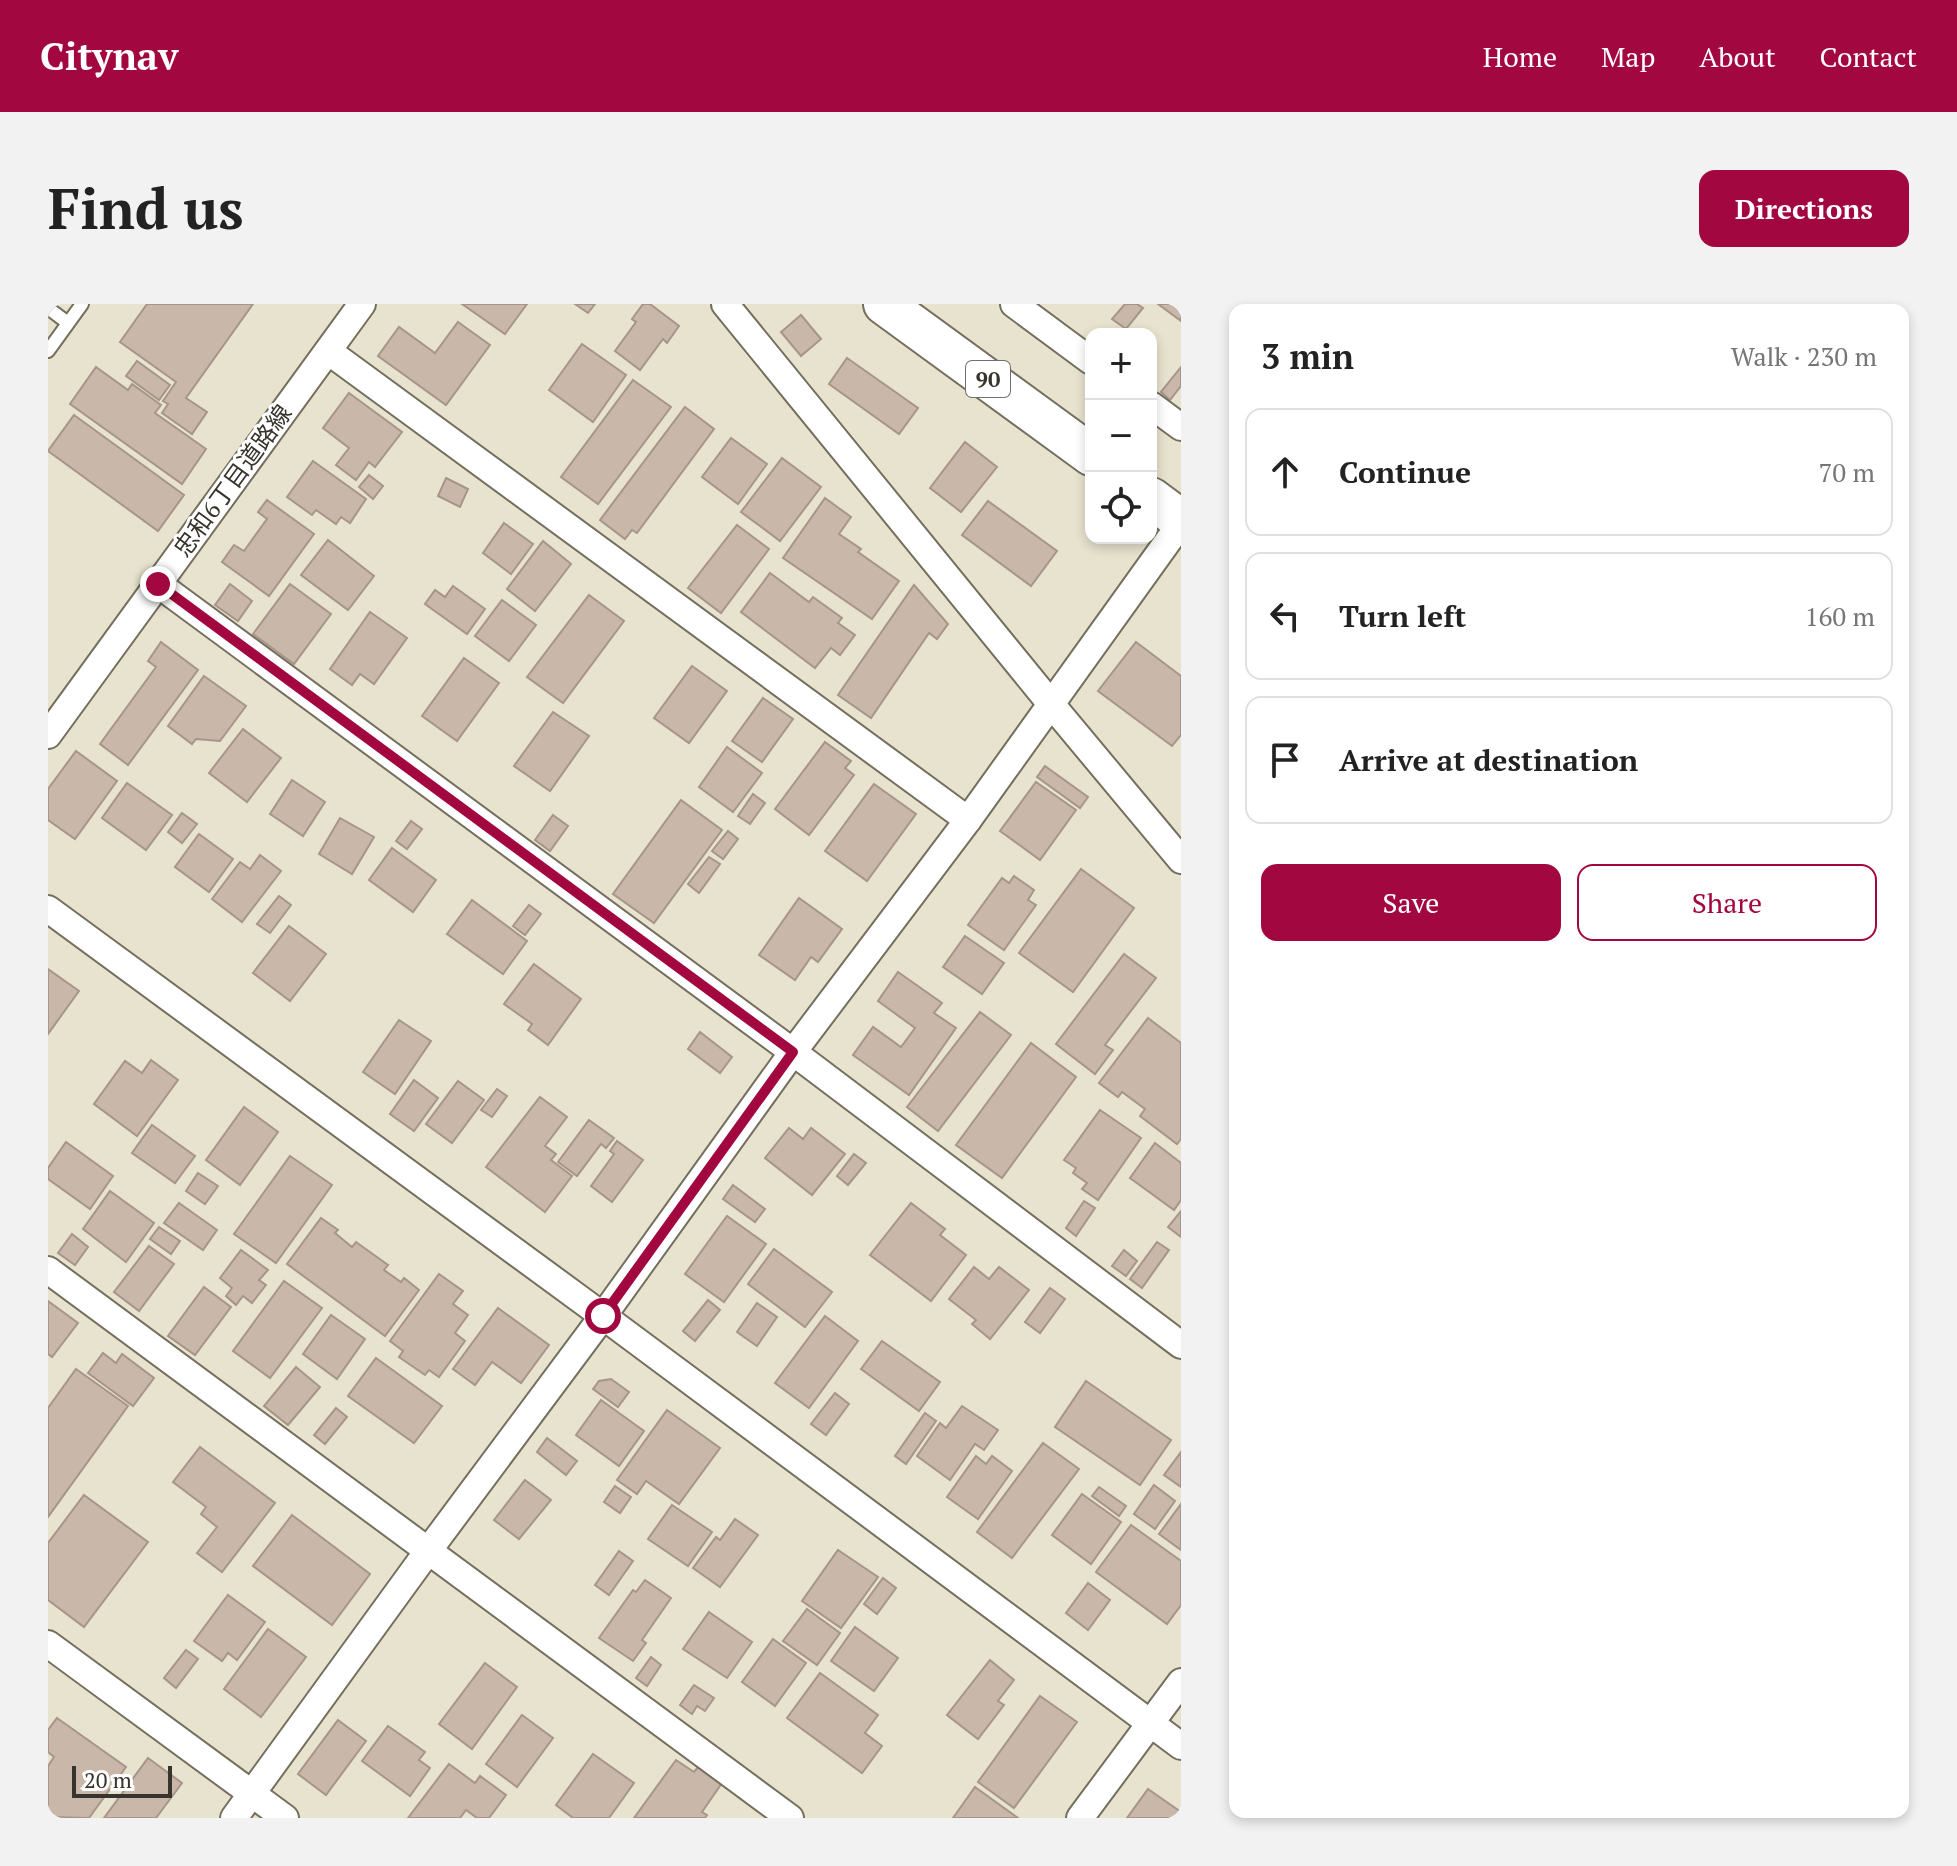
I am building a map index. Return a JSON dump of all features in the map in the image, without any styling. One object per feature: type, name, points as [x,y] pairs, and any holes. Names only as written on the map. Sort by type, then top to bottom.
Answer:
[{"type":"main road","name":"90","points":[[884,304],[1085,451]]},
{"type":"main road","points":[[1157,503],[1181,521]]},
{"type":"street","name":"忠和6丁目道路線","points":[[48,735],[362,304]]},
{"type":"street","points":[[725,304],[1181,860]]},
{"type":"street","points":[[1014,304],[1085,357]]},
{"type":"street","points":[[328,351],[968,820]]},
{"type":"street","points":[[1157,409],[1181,427]]},
{"type":"street","points":[[234,1818],[793,1052],[968,820],[1181,521]]},
{"type":"street","points":[[158,584],[793,1052],[1181,1345]]},
{"type":"street","points":[[48,909],[603,1316],[1181,1746]]},
{"type":"street","points":[[48,1270],[790,1818]]},
{"type":"street","points":[[48,1644],[285,1818]]},
{"type":"street","points":[[1080,1818],[1181,1682]]},
{"type":"lane","points":[[48,351],[82,304]]},
{"type":"lane","points":[[48,308],[68,323]]},
{"type":"building","points":[[147,304],[253,304],[186,398],[207,412],[192,434],[162,413],[168,404],[163,401],[176,382],[120,342]]},
{"type":"building","points":[[462,304],[527,304],[505,334]]},
{"type":"building","points":[[575,304],[595,304],[588,313]]},
{"type":"building","points":[[643,304],[650,304],[679,326],[667,343],[663,339],[640,370],[615,351],[636,322],[632,319]]},
{"type":"building","points":[[1125,304],[1137,304],[1143,308],[1127,328],[1112,319]]},
{"type":"building","points":[[1158,304],[1181,304],[1181,321]]},
{"type":"building","points":[[801,315],[821,339],[801,356],[781,332]]},
{"type":"building","points":[[458,322],[490,345],[446,405],[378,356],[399,327],[435,353]]},
{"type":"building","points":[[582,344],[626,375],[593,422],[549,390]]},
{"type":"building","points":[[847,358],[918,408],[899,434],[829,384]]},
{"type":"building","points":[[137,361],[170,385],[159,400],[126,376]]},
{"type":"building","points":[[96,367],[128,390],[132,384],[161,405],[155,413],[206,449],[182,484],[70,404]]},
{"type":"building","points":[[1181,367],[1181,386],[1170,400],[1161,392]]},
{"type":"building","points":[[633,380],[671,407],[598,504],[561,477]]},
{"type":"building","points":[[349,393],[402,432],[375,467],[369,462],[356,480],[336,465],[349,448],[323,428]]},
{"type":"building","points":[[685,407],[714,429],[637,533],[632,530],[625,539],[600,520]]},
{"type":"building","points":[[74,415],[184,495],[158,531],[48,451]]},
{"type":"building","points":[[731,438],[767,464],[738,504],[702,477]]},
{"type":"building","points":[[965,442],[997,467],[961,512],[930,488]]},
{"type":"building","points":[[782,458],[821,487],[780,541],[741,512]]},
{"type":"building","points":[[313,461],[366,499],[350,523],[341,517],[336,524],[316,510],[312,515],[287,497]]},
{"type":"building","points":[[369,475],[383,486],[373,499],[359,487]]},
{"type":"building","points":[[446,478],[468,489],[460,507],[438,496]]},
{"type":"building","points":[[825,498],[851,517],[839,534],[861,549],[858,552],[899,581],[872,619],[783,558]]},
{"type":"building","points":[[267,500],[314,534],[269,596],[222,562],[234,545],[244,551],[267,519],[258,512]]},
{"type":"building","points":[[988,501],[1057,551],[1031,586],[962,535]]},
{"type":"building","points":[[504,523],[533,544],[511,574],[483,553]]},
{"type":"building","points":[[737,525],[769,549],[721,613],[688,588]]},
{"type":"building","points":[[328,540],[374,576],[348,610],[301,575]]},
{"type":"building","points":[[543,541],[571,564],[535,611],[507,589]]},
{"type":"building","points":[[770,573],[809,602],[813,597],[842,618],[838,623],[855,635],[840,655],[831,648],[815,668],[741,612]]},
{"type":"building","points":[[230,584],[252,601],[238,621],[215,605]]},
{"type":"building","points":[[290,584],[331,614],[294,664],[253,634]]},
{"type":"building","points":[[914,585],[948,624],[937,639],[929,633],[871,718],[838,695]]},
{"type":"building","points":[[453,586],[485,609],[467,634],[425,604],[435,590],[445,597]]},
{"type":"building","points":[[589,595],[624,621],[563,703],[527,677]]},
{"type":"building","points":[[502,600],[536,625],[509,661],[475,636]]},
{"type":"building","points":[[370,612],[407,638],[374,684],[360,674],[352,685],[330,669]]},
{"type":"building","points":[[161,642],[198,670],[128,765],[100,744],[156,667],[148,661]]},
{"type":"building","points":[[1136,642],[1181,676],[1181,735],[1172,746],[1098,691]]},
{"type":"building","points":[[464,658],[499,683],[457,741],[422,716]]},
{"type":"building","points":[[692,666],[727,691],[689,743],[654,718]]},
{"type":"building","points":[[204,676],[246,706],[220,741],[196,739],[192,744],[168,726]]},
{"type":"building","points":[[763,698],[793,719],[762,762],[732,741]]},
{"type":"building","points":[[553,712],[589,736],[550,791],[514,766]]},
{"type":"building","points":[[243,729],[281,758],[247,802],[209,773]]},
{"type":"building","points":[[825,742],[851,761],[845,768],[854,775],[809,835],[775,809]]},
{"type":"building","points":[[727,747],[762,773],[733,812],[699,787]]},
{"type":"building","points":[[76,751],[117,781],[75,839],[48,820],[48,789]]},
{"type":"building","points":[[1045,766],[1088,797],[1080,808],[1037,777]]},
{"type":"building","points":[[292,780],[325,802],[303,836],[270,814]]},
{"type":"building","points":[[1036,782],[1076,810],[1040,860],[1000,831]]},
{"type":"building","points":[[127,783],[172,815],[146,850],[102,818]]},
{"type":"building","points":[[874,784],[916,814],[867,881],[825,851]]},
{"type":"building","points":[[753,794],[765,803],[750,824],[738,816]]},
{"type":"building","points":[[681,800],[722,830],[654,923],[613,894]]},
{"type":"building","points":[[182,813],[197,824],[182,843],[168,832]]},
{"type":"building","points":[[553,815],[568,826],[550,851],[535,840]]},
{"type":"building","points":[[340,818],[374,837],[352,874],[319,854]]},
{"type":"building","points":[[411,821],[422,829],[407,849],[396,841]]},
{"type":"building","points":[[728,831],[738,839],[723,859],[712,851]]},
{"type":"building","points":[[199,834],[233,859],[209,892],[175,867]]},
{"type":"building","points":[[392,848],[436,880],[413,912],[369,880]]},
{"type":"building","points":[[260,855],[281,871],[242,922],[212,899],[240,862],[250,869]]},
{"type":"building","points":[[709,857],[720,864],[699,893],[688,884]]},
{"type":"building","points":[[1081,869],[1134,908],[1073,992],[1019,953]]},
{"type":"building","points":[[1014,876],[1034,890],[1028,900],[1036,905],[1004,950],[968,925],[1002,878],[1009,883]]},
{"type":"building","points":[[279,896],[291,905],[270,933],[257,924]]},
{"type":"building","points":[[799,898],[842,929],[818,962],[811,957],[795,980],[759,955]]},
{"type":"building","points":[[472,900],[527,941],[503,974],[447,934]]},
{"type":"building","points":[[529,905],[541,914],[525,935],[513,926]]},
{"type":"building","points":[[289,926],[326,954],[290,1001],[253,973]]},
{"type":"building","points":[[965,936],[1004,963],[982,994],[943,967]]},
{"type":"building","points":[[1124,954],[1156,978],[1105,1045],[1113,1050],[1095,1074],[1056,1044]]},
{"type":"building","points":[[534,964],[581,999],[548,1045],[528,1030],[532,1024],[504,1004]]},
{"type":"building","points":[[48,969],[79,991],[48,1034]]},
{"type":"building","points":[[898,972],[942,1003],[934,1013],[956,1028],[909,1095],[853,1055],[873,1027],[901,1047],[915,1028],[878,1001]]},
{"type":"building","points":[[980,1012],[1011,1035],[938,1131],[907,1107]]},
{"type":"building","points":[[1148,1018],[1181,1043],[1181,1139],[1177,1144],[1140,1116],[1145,1109],[1122,1092],[1118,1097],[1099,1083]]},
{"type":"building","points":[[399,1020],[431,1041],[395,1094],[363,1072]]},
{"type":"building","points":[[700,1032],[732,1057],[720,1073],[688,1049]]},
{"type":"building","points":[[1031,1043],[1076,1077],[1002,1178],[956,1145]]},
{"type":"building","points":[[151,1060],[178,1080],[137,1136],[94,1104],[125,1061],[142,1073]]},
{"type":"building","points":[[414,1080],[438,1098],[414,1131],[390,1114]]},
{"type":"building","points":[[458,1081],[484,1100],[452,1143],[426,1124]]},
{"type":"building","points":[[497,1089],[507,1096],[492,1117],[481,1110]]},
{"type":"building","points":[[540,1097],[567,1117],[545,1146],[556,1154],[551,1160],[572,1176],[545,1212],[486,1167]]},
{"type":"building","points":[[244,1107],[278,1132],[240,1185],[206,1160]]},
{"type":"building","points":[[1100,1110],[1141,1138],[1098,1200],[1082,1189],[1087,1183],[1073,1173],[1076,1168],[1064,1160]]},
{"type":"building","points":[[589,1120],[614,1138],[606,1148],[601,1144],[577,1176],[558,1162]]},
{"type":"building","points":[[152,1125],[195,1156],[175,1183],[132,1153]]},
{"type":"building","points":[[789,1128],[803,1139],[811,1128],[845,1154],[812,1195],[765,1158]]},
{"type":"building","points":[[617,1141],[643,1160],[612,1202],[591,1186],[614,1154],[610,1151]]},
{"type":"building","points":[[66,1142],[113,1176],[90,1209],[48,1179],[48,1168]]},
{"type":"building","points":[[1155,1143],[1181,1163],[1181,1200],[1174,1210],[1130,1178]]},
{"type":"building","points":[[854,1154],[866,1163],[848,1185],[837,1176]]},
{"type":"building","points":[[290,1156],[332,1185],[276,1263],[234,1234]]},
{"type":"building","points":[[198,1173],[218,1186],[205,1204],[186,1191]]},
{"type":"building","points":[[733,1185],[765,1209],[755,1222],[723,1199]]},
{"type":"building","points":[[110,1191],[154,1223],[126,1262],[83,1229]]},
{"type":"building","points":[[1084,1201],[1095,1208],[1076,1236],[1066,1228]]},
{"type":"building","points":[[179,1203],[217,1230],[203,1250],[164,1223]]},
{"type":"building","points":[[911,1203],[945,1229],[940,1235],[966,1255],[931,1301],[870,1255]]},
{"type":"building","points":[[1181,1211],[1181,1237],[1168,1227]]},
{"type":"building","points":[[727,1216],[766,1244],[724,1302],[685,1274]]},
{"type":"building","points":[[321,1218],[338,1230],[335,1233],[352,1247],[356,1242],[388,1265],[384,1270],[401,1282],[404,1278],[419,1290],[385,1336],[287,1264]]},
{"type":"building","points":[[159,1227],[180,1241],[171,1254],[150,1239]]},
{"type":"building","points":[[72,1234],[88,1247],[75,1265],[58,1253]]},
{"type":"building","points":[[1157,1242],[1169,1250],[1142,1288],[1130,1279]]},
{"type":"building","points":[[149,1246],[174,1264],[139,1311],[114,1292]]},
{"type":"building","points":[[774,1249],[832,1292],[805,1327],[748,1284]]},
{"type":"building","points":[[241,1250],[268,1270],[259,1280],[266,1285],[252,1303],[243,1296],[236,1305],[226,1296],[232,1288],[220,1278]]},
{"type":"building","points":[[1124,1250],[1137,1261],[1126,1276],[1112,1266]]},
{"type":"building","points":[[974,1267],[989,1279],[999,1267],[1029,1290],[990,1339],[972,1324],[976,1320],[949,1299]]},
{"type":"building","points":[[439,1274],[463,1291],[453,1304],[468,1315],[455,1333],[465,1341],[439,1377],[429,1370],[425,1375],[399,1357],[403,1351],[390,1341]]},
{"type":"building","points":[[284,1281],[322,1308],[270,1378],[233,1351]]},
{"type":"building","points":[[204,1287],[231,1307],[195,1355],[168,1336]]},
{"type":"building","points":[[1050,1288],[1065,1299],[1040,1333],[1025,1322]]},
{"type":"building","points":[[708,1300],[720,1310],[695,1341],[683,1331]]},
{"type":"building","points":[[48,1301],[78,1323],[52,1357],[48,1354]]},
{"type":"building","points":[[757,1303],[777,1317],[757,1346],[737,1332]]},
{"type":"building","points":[[498,1308],[549,1345],[521,1383],[492,1362],[475,1385],[453,1369]]},
{"type":"building","points":[[331,1315],[365,1339],[337,1379],[303,1354]]},
{"type":"building","points":[[825,1316],[858,1341],[809,1408],[775,1383]]},
{"type":"building","points":[[882,1341],[940,1382],[919,1411],[861,1369]]},
{"type":"building","points":[[103,1353],[116,1363],[122,1354],[154,1378],[133,1406],[88,1373]]},
{"type":"building","points":[[376,1358],[442,1406],[414,1443],[348,1396]]},
{"type":"building","points":[[296,1367],[320,1387],[288,1425],[264,1406]]},
{"type":"building","points":[[76,1369],[128,1406],[48,1517],[48,1408]]},
{"type":"building","points":[[611,1379],[629,1392],[618,1407],[593,1389],[599,1381]]},
{"type":"building","points":[[1086,1381],[1171,1440],[1140,1485],[1055,1427]]},
{"type":"building","points":[[835,1393],[849,1404],[826,1435],[811,1424]]},
{"type":"building","points":[[601,1400],[644,1431],[619,1466],[576,1435]]},
{"type":"building","points":[[962,1406],[998,1430],[984,1450],[975,1444],[950,1480],[917,1456],[940,1423],[946,1428]]},
{"type":"building","points":[[336,1408],[347,1417],[325,1444],[314,1435]]},
{"type":"building","points":[[667,1410],[720,1448],[679,1504],[646,1481],[637,1494],[617,1480]]},
{"type":"building","points":[[925,1413],[936,1421],[906,1464],[895,1456]]},
{"type":"building","points":[[547,1438],[577,1461],[566,1475],[537,1452]]},
{"type":"building","points":[[1043,1443],[1079,1469],[1012,1558],[977,1532]]},
{"type":"building","points":[[200,1447],[275,1503],[222,1572],[197,1553],[217,1527],[201,1514],[206,1507],[173,1482]]},
{"type":"building","points":[[1181,1452],[1181,1487],[1164,1475]]},
{"type":"building","points":[[976,1456],[986,1464],[992,1456],[1012,1471],[978,1519],[947,1497]]},
{"type":"building","points":[[525,1480],[551,1500],[519,1539],[494,1520]]},
{"type":"building","points":[[1154,1485],[1175,1501],[1155,1529],[1134,1514]]},
{"type":"building","points":[[615,1486],[631,1497],[620,1513],[604,1502]]},
{"type":"building","points":[[1099,1487],[1126,1506],[1119,1516],[1092,1496]]},
{"type":"building","points":[[1082,1494],[1121,1522],[1091,1564],[1052,1535]]},
{"type":"building","points":[[84,1495],[148,1542],[84,1627],[48,1600],[48,1543]]},
{"type":"building","points":[[1181,1504],[1181,1550],[1159,1534]]},
{"type":"building","points":[[672,1505],[712,1532],[688,1566],[648,1539]]},
{"type":"building","points":[[292,1515],[370,1574],[332,1625],[253,1566]]},
{"type":"building","points":[[735,1519],[758,1535],[720,1587],[693,1568],[716,1537],[720,1540]]},
{"type":"building","points":[[1131,1525],[1181,1561],[1181,1605],[1167,1624],[1096,1572]]},
{"type":"building","points":[[838,1550],[878,1577],[841,1628],[802,1601]]},
{"type":"building","points":[[619,1551],[633,1561],[609,1595],[595,1585]]},
{"type":"building","points":[[883,1578],[896,1588],[877,1614],[864,1604]]},
{"type":"building","points":[[645,1580],[671,1598],[642,1640],[646,1643],[633,1661],[599,1638],[633,1590],[636,1592]]},
{"type":"building","points":[[1088,1583],[1110,1600],[1088,1630],[1066,1613]]},
{"type":"building","points":[[228,1595],[265,1622],[237,1660],[228,1653],[222,1661],[194,1641]]},
{"type":"building","points":[[807,1609],[840,1633],[817,1665],[783,1641]]},
{"type":"building","points":[[709,1612],[752,1642],[727,1678],[683,1649]]},
{"type":"building","points":[[855,1627],[898,1658],[874,1691],[831,1661]]},
{"type":"building","points":[[268,1629],[306,1657],[261,1717],[224,1689]]},
{"type":"building","points":[[773,1639],[806,1663],[775,1706],[742,1682]]},
{"type":"building","points":[[186,1650],[198,1659],[176,1688],[164,1678]]},
{"type":"building","points":[[651,1657],[661,1665],[647,1686],[636,1678]]},
{"type":"building","points":[[990,1660],[1014,1680],[998,1701],[1004,1705],[978,1739],[947,1715]]},
{"type":"building","points":[[485,1663],[517,1687],[472,1749],[439,1724]]},
{"type":"building","points":[[820,1673],[878,1715],[865,1733],[882,1746],[862,1773],[787,1718]]},
{"type":"building","points":[[694,1685],[714,1698],[705,1711],[697,1706],[692,1714],[680,1705]]},
{"type":"building","points":[[1040,1696],[1077,1722],[1014,1808],[978,1782]]},
{"type":"building","points":[[522,1715],[553,1738],[517,1787],[486,1764]]},
{"type":"building","points":[[57,1718],[126,1767],[89,1818],[48,1817],[48,1766],[54,1757],[48,1752],[48,1730]]},
{"type":"building","points":[[338,1720],[366,1741],[326,1795],[298,1774]]},
{"type":"building","points":[[388,1726],[425,1752],[419,1760],[430,1768],[410,1796],[362,1761]]},
{"type":"building","points":[[593,1754],[634,1783],[609,1818],[573,1818],[556,1805]]},
{"type":"building","points":[[148,1758],[182,1783],[156,1818],[104,1818]]},
{"type":"building","points":[[676,1760],[694,1772],[699,1766],[722,1783],[702,1812],[707,1815],[705,1818],[634,1818]]},
{"type":"building","points":[[449,1764],[475,1783],[480,1776],[506,1795],[489,1818],[477,1818],[466,1810],[460,1818],[408,1818]]},
{"type":"building","points":[[975,1787],[1018,1818],[953,1818]]},
{"type":"building","points":[[1148,1789],[1181,1812],[1181,1818],[1127,1818]]},
{"type":"route","points":[[158,584],[793,1052],[603,1316]]}]
